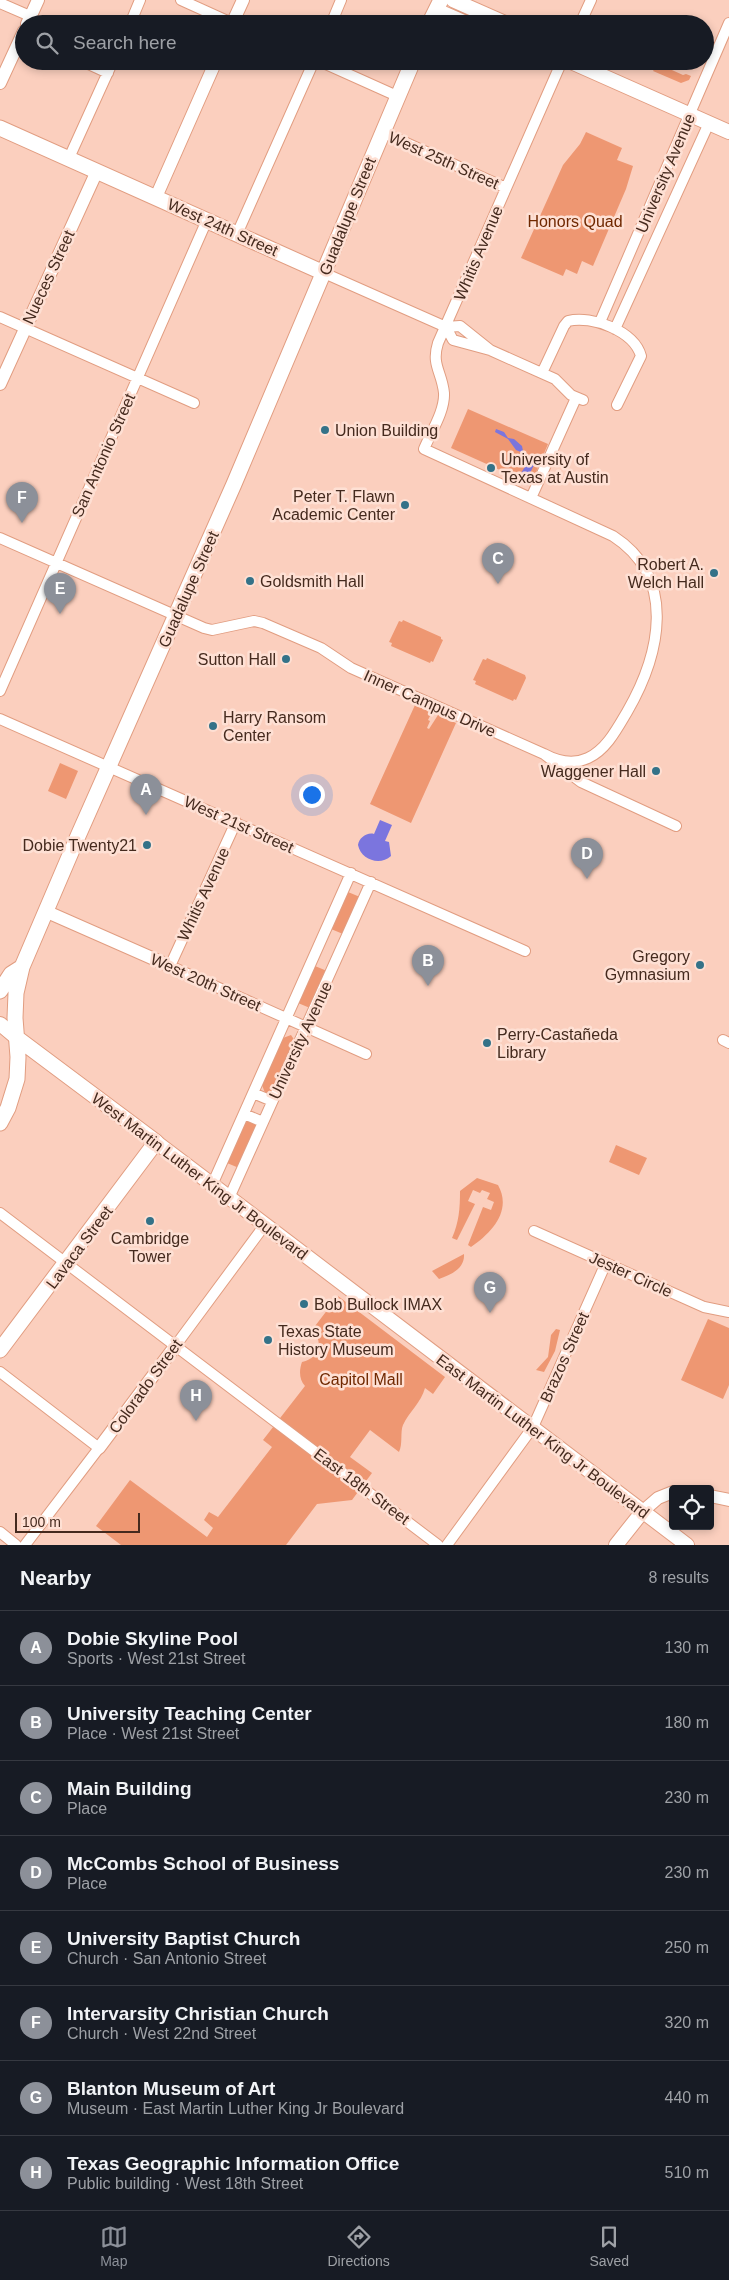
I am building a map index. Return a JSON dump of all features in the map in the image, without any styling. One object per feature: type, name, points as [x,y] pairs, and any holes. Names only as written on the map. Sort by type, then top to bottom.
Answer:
[{"type":"main road","points":[[453,0],[487,15]]},
{"type":"main road","points":[[438,5],[454,15]]},
{"type":"main road","name":"Guadalupe Street","points":[[0,1123],[16,1086],[16,993],[22,967],[324,273],[409,70]]},
{"type":"main road","points":[[589,70],[729,132]]},
{"type":"main road","name":"West 24th Street","points":[[0,128],[324,273]]},
{"type":"main road","points":[[0,991],[11,974],[22,967]]},
{"type":"main road","name":"West Martin Luther King Jr Boulevard","points":[[0,1024],[399,1328]]},
{"type":"main road","name":"Lavaca Street","points":[[0,1350],[156,1142]]},
{"type":"main road","name":"East Martin Luther King Jr Boulevard","points":[[399,1328],[533,1427],[687,1545]]},
{"type":"main road","points":[[616,1545],[643,1511]]},
{"type":"street","points":[[31,15],[38,0]]},
{"type":"street","points":[[134,15],[140,0]]},
{"type":"street","points":[[180,0],[213,15]]},
{"type":"street","points":[[237,15],[243,0]]},
{"type":"street","points":[[335,15],[341,0]]},
{"type":"street","points":[[584,15],[591,0]]},
{"type":"street","points":[[0,3],[15,18]]},
{"type":"street","name":"University Avenue","points":[[714,58],[729,23]]},
{"type":"street","points":[[0,83],[15,50]]},
{"type":"street","points":[[102,70],[108,73]]},
{"type":"street","points":[[69,158],[109,70]]},
{"type":"street","points":[[156,197],[212,70]]},
{"type":"street","points":[[238,234],[310,70]]},
{"type":"street","points":[[339,70],[397,96]]},
{"type":"street","name":"Whitis Avenue","points":[[532,498],[424,449],[443,404],[444,392],[435,364],[435,352],[558,70]]},
{"type":"street","name":"University Avenue","points":[[600,322],[709,70]]},
{"type":"street","name":"University Avenue","points":[[615,329],[709,123]]},
{"type":"street","name":"West 25th Street","points":[[382,132],[506,188]]},
{"type":"street","name":"Nueces Street","points":[[0,384],[97,171]]},
{"type":"street","points":[[662,181],[679,189]]},
{"type":"street","name":"San Antonio Street","points":[[0,691],[207,220]]},
{"type":"street","points":[[634,244],[651,250]]},
{"type":"street","name":"West 24th Street","points":[[324,273],[446,327],[460,326],[490,350]]},
{"type":"street","points":[[0,317],[194,404]]},
{"type":"street","points":[[542,373],[568,321],[588,320],[600,322],[628,338],[641,356],[617,405]]},
{"type":"street","name":"West 24th Street","points":[[446,327],[453,340],[490,350],[542,373],[560,382],[580,399],[532,498]]},
{"type":"street","points":[[532,498],[622,541],[636,554],[646,568],[654,587],[657,604],[655,638],[646,670],[632,704],[610,739],[596,753],[579,760],[564,761],[544,754]]},
{"type":"street","name":"Inner Campus Drive","points":[[0,538],[212,630],[249,622],[264,623],[321,648],[351,668],[544,754],[581,782],[676,826]]},
{"type":"street","name":"West 21st Street","points":[[0,719],[525,950]]},
{"type":"street","name":"Whitis Avenue","points":[[170,966],[236,822]]},
{"type":"street","name":"University Avenue","points":[[212,1186],[351,873]]},
{"type":"street","name":"University Avenue","points":[[228,1198],[307,1028],[371,882]]},
{"type":"street","name":"West 20th Street","points":[[45,911],[366,1054]]},
{"type":"street","points":[[253,1093],[272,1101]]},
{"type":"street","points":[[244,1114],[262,1122]]},
{"type":"street","name":"East 18th Street","points":[[0,1213],[438,1545]]},
{"type":"street","name":"Colorado Street","points":[[25,1545],[176,1346],[264,1226]]},
{"type":"street","name":"Jester Circle","points":[[534,1231],[704,1307],[729,1312]]},
{"type":"street","name":"Brazos Street","points":[[447,1545],[533,1427],[606,1263]]},
{"type":"street","points":[[0,1372],[99,1448]]},
{"type":"street","points":[[643,1511],[658,1498],[669,1494]]},
{"type":"street","points":[[714,1497],[729,1500]]},
{"type":"street","points":[[0,1532],[16,1545]]},
{"type":"green space","points":[[672,70],[691,76],[689,80],[681,83],[653,71]]},
{"type":"green space","name":"Honors Quad","points":[[586,132],[622,148],[617,160],[633,166],[626,189],[593,266],[582,261],[577,274],[566,269],[563,276],[521,258],[563,165],[580,144]]},
{"type":"green space","points":[[468,409],[548,444],[531,484],[451,448]]},
{"type":"green space","points":[[403,620],[441,637],[443,640],[433,662],[431,661],[430,663],[391,646],[392,643],[389,642],[399,621],[402,622]]},
{"type":"green space","points":[[487,658],[525,675],[526,678],[516,700],[514,699],[513,701],[475,684],[476,681],[473,680],[483,659],[486,660]]},
{"type":"green space","points":[[415,705],[432,712],[428,720],[430,721],[427,728],[429,729],[438,715],[456,723],[411,823],[370,804]]},
{"type":"green space","points":[[60,763],[78,771],[66,799],[48,791]]},
{"type":"green space","points":[[348,892],[360,897],[343,934],[331,929]]},
{"type":"green space","points":[[315,966],[327,971],[310,1008],[298,1003]]},
{"type":"green space","points":[[291,1035],[295,1041],[272,1092],[265,1093],[262,1085],[283,1038]]},
{"type":"green space","points":[[250,1120],[257,1126],[239,1168],[227,1163],[245,1123]]},
{"type":"green space","points":[[616,1145],[647,1158],[639,1175],[609,1162]]},
{"type":"green space","points":[[477,1178],[498,1185],[503,1203],[498,1220],[493,1227],[471,1247],[468,1245],[483,1207],[491,1210],[494,1202],[487,1199],[490,1193],[482,1190],[480,1193],[473,1190],[468,1201],[475,1204],[457,1240],[452,1238],[459,1215],[460,1191]]},
{"type":"green space","points":[[464,1254],[462,1264],[456,1271],[439,1279],[432,1271]]},
{"type":"green space","name":"Capitol Mall","points":[[338,1296],[445,1377],[433,1394],[425,1388],[421,1398],[403,1425],[399,1452],[370,1430],[350,1457],[372,1473],[352,1500],[317,1504],[286,1545],[121,1545],[96,1526],[130,1480],[207,1537],[213,1528],[204,1520],[209,1512],[218,1517],[272,1447],[263,1440],[305,1386],[300,1375],[302,1362],[316,1354],[319,1345],[316,1335],[312,1330]]},
{"type":"green space","points":[[708,1319],[729,1328],[729,1385],[723,1399],[681,1380]]},
{"type":"green space","points":[[556,1329],[560,1330],[555,1351],[544,1372],[536,1370],[548,1357],[551,1335]]},
{"type":"shaded area","points":[[496,429],[504,432],[508,438],[514,439],[522,446],[523,451],[534,460],[534,465],[527,479],[524,479],[521,473],[528,462],[523,453],[516,450],[508,439],[495,432]]},
{"type":"shaded area","points":[[380,820],[392,825],[385,841],[389,842],[391,856],[382,861],[377,861],[367,858],[358,845],[364,836],[374,834]]},
{"type":"place","name":"Union Building","points":[[325,430]]},
{"type":"place","name":"University of Texas at Austin","points":[[491,468]]},
{"type":"place","name":"Peter T. Flawn Academic Center","points":[[405,505]]},
{"type":"place","name":"Intervarsity Christian Church","points":[[22,523]]},
{"type":"place","name":"Robert A. Welch Hall","points":[[714,573]]},
{"type":"place","name":"Goldsmith Hall","points":[[250,581]]},
{"type":"place","name":"Main Building","points":[[498,584]]},
{"type":"place","name":"University Baptist Church","points":[[60,614]]},
{"type":"place","name":"Sutton Hall","points":[[286,659]]},
{"type":"place","name":"Harry Ransom Center","points":[[213,726]]},
{"type":"place","name":"Waggener Hall","points":[[656,771]]},
{"type":"place","name":"Dobie Skyline Pool","points":[[146,815]]},
{"type":"place","name":"Dobie Twenty21","points":[[147,845]]},
{"type":"place","name":"McCombs School of Business","points":[[587,879]]},
{"type":"place","name":"Gregory Gymnasium","points":[[700,965]]},
{"type":"place","name":"University Teaching Center","points":[[428,986]]},
{"type":"place","name":"Perry-Castañeda Library","points":[[487,1043]]},
{"type":"place","name":"Cambridge Tower","points":[[150,1221]]},
{"type":"place","name":"Bob Bullock IMAX","points":[[304,1304]]},
{"type":"place","name":"Blanton Museum of Art","points":[[490,1313]]},
{"type":"place","name":"Texas State History Museum","points":[[268,1340]]},
{"type":"place","name":"Texas Geographic Information Office","points":[[196,1421]]}]
